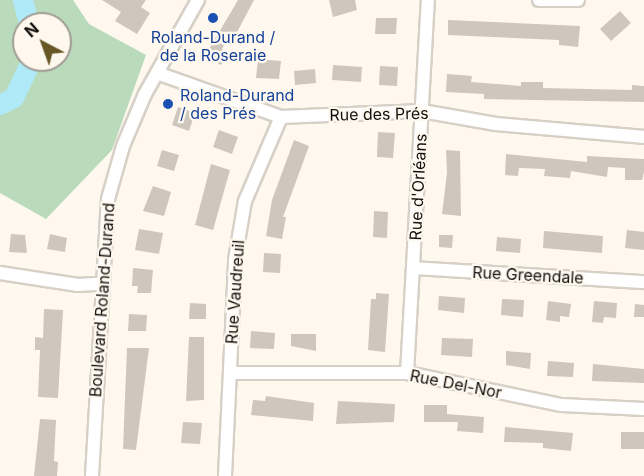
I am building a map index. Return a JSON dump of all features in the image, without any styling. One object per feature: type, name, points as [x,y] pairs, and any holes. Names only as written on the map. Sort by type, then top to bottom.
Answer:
[{"type":"street","name":"Boulevard Roland-Durand","points":[[92,476],[100,284],[108,199],[123,146],[157,73],[198,0]]},
{"type":"street","name":"Rue d'Orléans","points":[[407,373],[428,0]]},
{"type":"street","points":[[539,0],[578,0]]},
{"type":"street","name":"Rue des Prés","points":[[157,73],[281,117],[422,111],[496,124],[644,137]]},
{"type":"street","name":"Rue Vaudreuil","points":[[225,476],[235,260],[245,201],[281,117]]},
{"type":"street","name":"Rue Greendale","points":[[413,268],[644,282]]},
{"type":"street","points":[[0,273],[78,285],[100,284]]},
{"type":"street","name":"Rue Del-Nor","points":[[230,373],[407,373],[562,405],[644,409]]},
{"type":"green space","points":[[0,0],[73,0],[89,24],[146,55],[112,150],[46,219],[0,193]]},
{"type":"building","points":[[102,0],[146,0],[141,7],[150,13],[137,34],[115,21],[121,12]]},
{"type":"building","points":[[238,0],[254,0],[235,36],[231,33],[222,49],[228,53],[221,65],[205,56]]},
{"type":"building","points":[[329,0],[355,0],[357,10],[333,17]]},
{"type":"building","points":[[620,11],[631,23],[611,41],[600,29]]},
{"type":"building","points":[[376,18],[397,18],[396,34],[375,34]]},
{"type":"building","points":[[448,20],[580,26],[578,47],[559,45],[559,40],[448,35]]},
{"type":"building","points":[[258,59],[281,61],[279,79],[256,78]]},
{"type":"building","points":[[333,65],[362,67],[361,82],[332,80]]},
{"type":"building","points":[[380,66],[398,67],[397,86],[379,85]]},
{"type":"building","points":[[315,69],[316,83],[295,85],[294,71]]},
{"type":"building","points":[[447,74],[472,76],[471,82],[521,86],[521,82],[543,82],[543,88],[632,90],[632,85],[644,86],[644,102],[484,99],[484,94],[446,92]]},
{"type":"building","points":[[178,107],[195,113],[189,131],[172,125]]},
{"type":"building","points":[[219,130],[238,137],[232,154],[213,147]]},
{"type":"building","points":[[378,132],[395,133],[393,158],[377,157]]},
{"type":"building","points":[[294,140],[309,146],[283,217],[286,217],[282,239],[266,236],[272,200]]},
{"type":"building","points":[[162,150],[179,155],[174,171],[157,166]]},
{"type":"building","points":[[446,150],[460,151],[461,216],[442,214],[447,173]]},
{"type":"building","points":[[506,154],[587,162],[587,156],[644,159],[644,172],[642,180],[625,180],[625,168],[608,167],[607,177],[571,171],[570,178],[544,176],[545,169],[519,168],[518,176],[505,175]]},
{"type":"building","points":[[211,164],[230,170],[213,230],[195,225]]},
{"type":"building","points":[[153,186],[171,192],[164,216],[143,211]]},
{"type":"building","points":[[374,211],[388,212],[387,238],[373,237]]},
{"type":"building","points":[[139,229],[163,233],[159,254],[135,250]]},
{"type":"building","points":[[627,230],[644,232],[644,250],[625,248]]},
{"type":"building","points":[[544,231],[603,236],[602,253],[543,248]]},
{"type":"building","points":[[11,234],[25,235],[27,253],[9,252]]},
{"type":"building","points":[[50,234],[67,238],[65,252],[47,249]]},
{"type":"building","points":[[439,235],[453,235],[452,248],[439,247]]},
{"type":"building","points":[[497,237],[521,239],[520,253],[496,251]]},
{"type":"building","points":[[264,253],[281,254],[280,273],[263,272]]},
{"type":"building","points":[[133,268],[153,270],[151,293],[137,293],[138,286],[132,286]]},
{"type":"building","points":[[376,293],[389,294],[385,352],[368,350],[371,299],[376,299]]},
{"type":"building","points":[[439,296],[465,298],[464,313],[438,310]]},
{"type":"building","points":[[502,299],[524,300],[523,317],[501,315]]},
{"type":"building","points":[[548,301],[571,304],[569,317],[560,316],[560,322],[546,320]]},
{"type":"building","points":[[594,301],[617,303],[616,318],[604,317],[603,323],[592,322]]},
{"type":"building","points":[[190,303],[206,304],[206,319],[189,319]]},
{"type":"building","points":[[635,304],[644,305],[644,317],[634,317]]},
{"type":"building","points":[[44,309],[63,310],[58,398],[38,397],[40,350],[35,350],[35,337],[43,338]]},
{"type":"building","points":[[129,314],[147,315],[146,331],[128,331]]},
{"type":"building","points":[[251,331],[275,333],[274,349],[250,348]]},
{"type":"building","points":[[291,334],[316,334],[316,351],[291,346]]},
{"type":"building","points":[[189,337],[204,337],[204,400],[186,401]]},
{"type":"building","points":[[442,338],[473,339],[472,357],[441,355]]},
{"type":"building","points":[[127,348],[149,348],[136,450],[123,449]]},
{"type":"building","points":[[506,351],[531,353],[530,369],[506,365]]},
{"type":"building","points":[[548,361],[574,363],[573,377],[547,376]]},
{"type":"building","points":[[593,364],[644,369],[644,383],[592,381]]},
{"type":"building","points":[[266,396],[314,403],[313,421],[251,415],[253,400],[265,401]]},
{"type":"building","points":[[338,401],[395,404],[394,422],[336,424]]},
{"type":"building","points":[[424,405],[447,405],[447,414],[484,417],[483,433],[457,431],[458,422],[424,422]]},
{"type":"building","points":[[40,419],[56,420],[54,461],[58,462],[57,476],[34,476]]},
{"type":"building","points":[[183,422],[202,423],[200,444],[181,443]]},
{"type":"building","points":[[505,427],[573,433],[571,451],[543,448],[543,443],[504,442]]},
{"type":"building","points":[[621,432],[644,432],[644,449],[621,449]]},
{"type":"waterway","points":[[23,0],[26,12]]},
{"type":"waterway","points":[[0,105],[14,98],[26,72]]},
{"type":"place","name":"Roland-Durand / de la Roseraie","points":[[213,18]]},
{"type":"place","name":"Roland-Durand / des Prés","points":[[168,104]]}]
